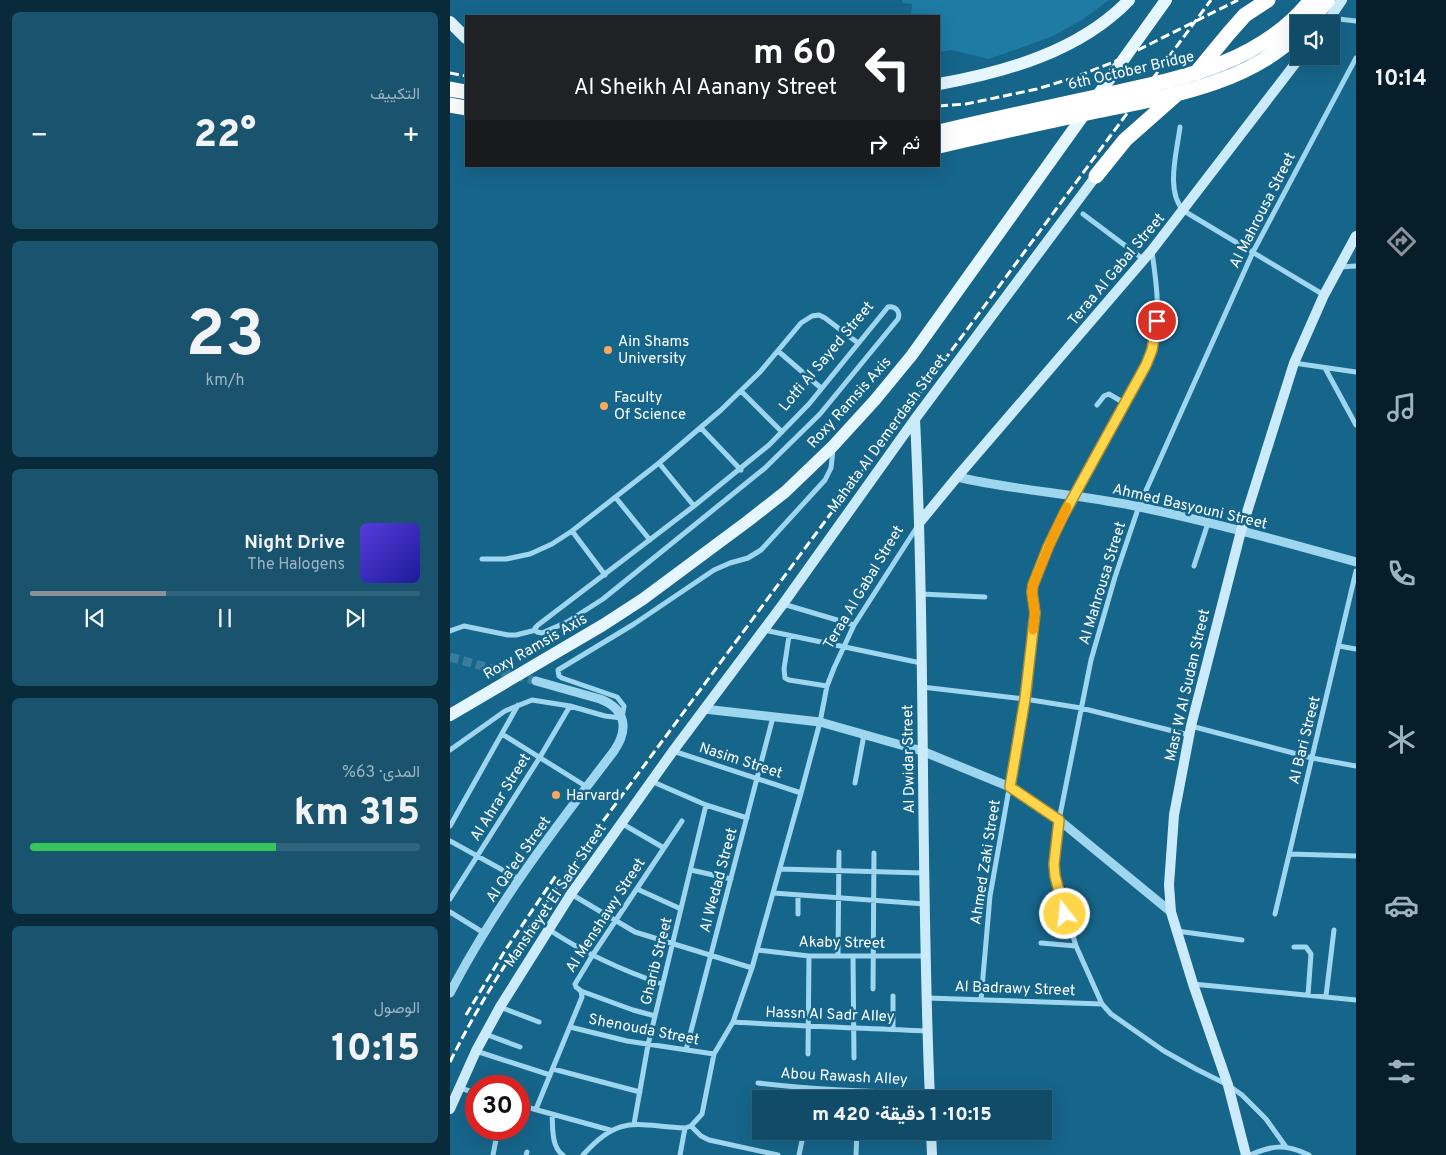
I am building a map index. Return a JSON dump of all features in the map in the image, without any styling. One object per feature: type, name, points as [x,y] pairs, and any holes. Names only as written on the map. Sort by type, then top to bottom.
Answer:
[{"type":"highway","points":[[1096,176],[1125,140],[1175,96],[1192,78],[1245,15],[1268,0]]},
{"type":"highway","name":"6th October Bridge","points":[[940,132],[1142,87],[1214,67],[1251,51],[1270,39],[1284,28],[1311,0]]},
{"type":"highway","points":[[1316,15],[1328,0]]},
{"type":"highway","points":[[940,146],[1145,101],[1200,87],[1234,75],[1257,64],[1290,41]]},
{"type":"highway","points":[[450,89],[465,92]]},
{"type":"highway","points":[[450,105],[465,108]]},
{"type":"main road","points":[[940,84],[987,75],[1025,63],[1060,48],[1094,28],[1128,0]]},
{"type":"main road","name":"Roxy Ramsis Axis","points":[[450,715],[603,626],[643,599],[785,492],[833,446],[875,400],[912,355],[1166,0]]},
{"type":"main road","points":[[1332,15],[1342,0]]},
{"type":"main road","points":[[450,22],[465,38]]},
{"type":"main road","points":[[450,31],[465,38]]},
{"type":"main road","name":"Teraa Al Gabal Street","points":[[920,522],[1144,260],[1184,211],[1294,65]]},
{"type":"main road","name":"Mahata Al Demerdash Street","points":[[704,709],[784,604],[915,419],[1096,176]]},
{"type":"main road","name":"Masr W Al Sudan Street","points":[[1246,1155],[1228,1085],[1193,984],[1171,912],[1169,885],[1170,849],[1174,816],[1190,730],[1241,531],[1294,363],[1324,295],[1356,236]]},
{"type":"main road","name":"Al Dwidar Street","points":[[915,419],[920,522],[922,752],[930,1090]]},
{"type":"main road","name":"Mansheyet El Sadr Street","points":[[450,1109],[485,1034],[548,929],[621,822],[704,709]]},
{"type":"main road","points":[[931,1140],[932,1155]]},
{"type":"street","points":[[1340,21],[1356,21]]},
{"type":"street","name":"Al Mahrousa Street","points":[[1286,1147],[1266,1119],[1242,1095],[1228,1085],[1164,1050],[1111,1014],[1102,1004],[1076,946],[1055,876],[1054,864],[1059,820],[1091,660],[1115,576],[1138,506],[1253,252],[1356,58]]},
{"type":"street","points":[[1180,127],[1173,186],[1178,205],[1184,211],[1324,295]]},
{"type":"street","points":[[1083,214],[1144,260]]},
{"type":"street","name":"Ahmed Zaki Street","points":[[981,1000],[990,896],[1025,699],[1035,613],[1033,585],[1054,534],[1146,365],[1155,335],[1157,291],[1152,250]]},
{"type":"street","points":[[1339,267],[1356,266]]},
{"type":"street","name":"Lotfi Al Sayed Street","points":[[450,631],[464,626],[516,635],[536,630],[542,633],[567,622],[604,599],[766,468],[807,428],[898,319],[897,309],[893,307],[886,309],[782,432],[740,470],[538,625],[536,630]]},
{"type":"street","points":[[482,559],[506,559],[530,554],[572,532],[701,428],[741,391],[801,323],[812,316],[819,315],[825,318],[858,342]]},
{"type":"street","points":[[778,351],[821,388]]},
{"type":"street","points":[[1294,363],[1356,372]]},
{"type":"street","points":[[1325,368],[1356,425]]},
{"type":"street","points":[[741,391],[782,432]]},
{"type":"street","points":[[1098,405],[1104,396],[1109,394],[1126,404]]},
{"type":"street","points":[[701,428],[740,470]]},
{"type":"street","points":[[622,718],[624,706],[617,697],[562,678],[558,674],[558,670],[634,624],[714,570],[748,558],[761,550],[825,480],[831,468],[833,446]]},
{"type":"street","points":[[658,464],[694,506]]},
{"type":"street","name":"Ahmed Basyouni Street","points":[[957,477],[1017,489],[1138,506],[1356,562]]},
{"type":"street","points":[[616,498],[650,540]]},
{"type":"street","name":"Teraa Al Gabal Street","points":[[692,1126],[702,1114],[714,1054],[733,1022],[752,968],[820,722],[827,686],[842,648],[854,625],[920,522]]},
{"type":"street","points":[[1194,566],[1208,523]]},
{"type":"street","points":[[572,532],[605,575]]},
{"type":"street","name":"Al Bari Street","points":[[1274,914],[1290,854],[1356,571]]},
{"type":"street","points":[[921,594],[985,597]]},
{"type":"street","points":[[784,604],[854,625]]},
{"type":"street","points":[[764,630],[922,664]]},
{"type":"street","points":[[789,636],[783,674],[785,678],[827,686]]},
{"type":"street","points":[[1339,646],[1356,649]]},
{"type":"street","points":[[536,681],[605,701],[615,707],[622,718]]},
{"type":"street","points":[[922,687],[1025,699],[1080,708],[1356,766]]},
{"type":"street","points":[[450,750],[505,711],[518,704],[536,699],[605,716],[622,718]]},
{"type":"street","points":[[450,826],[518,704]]},
{"type":"street","name":"Al Ahrar Street","points":[[450,899],[540,758],[570,706]]},
{"type":"street","points":[[704,709],[820,722],[922,752],[1010,787],[1059,820],[1171,912]]},
{"type":"street","name":"Al Wedad Street","points":[[686,1050],[773,716]]},
{"type":"street","name":"Al Qa'ed Street","points":[[451,987],[518,879],[621,740],[624,728],[622,718]]},
{"type":"street","points":[[502,734],[587,787]]},
{"type":"street","points":[[854,783],[864,735]]},
{"type":"street","name":"Nasim Street","points":[[673,751],[801,793]]},
{"type":"street","points":[[651,781],[706,805],[747,818]]},
{"type":"street","name":"Gharib Street","points":[[634,1124],[648,1045],[706,805]]},
{"type":"street","name":"Al Menshawy Street","points":[[536,1109],[582,997],[581,991],[575,984],[682,821]]},
{"type":"street","points":[[621,822],[664,848]]},
{"type":"street","points":[[450,841],[518,879]]},
{"type":"street","points":[[838,956],[839,852]]},
{"type":"street","points":[[873,989],[874,853]]},
{"type":"street","points":[[1290,854],[1356,856]]},
{"type":"street","points":[[780,869],[925,873]]},
{"type":"street","points":[[691,870],[731,879]]},
{"type":"street","points":[[637,889],[681,909]]},
{"type":"street","points":[[773,893],[925,904]]},
{"type":"street","points":[[571,894],[641,934],[752,968]]},
{"type":"street","points":[[798,895],[798,914]]},
{"type":"street","points":[[450,912],[484,933]]},
{"type":"street","points":[[548,929],[592,956],[627,972],[662,984]]},
{"type":"street","points":[[1326,996],[1334,930]]},
{"type":"street","points":[[1177,931],[1242,940]]},
{"type":"street","points":[[1041,943],[1076,946]]},
{"type":"street","points":[[1294,947],[1306,947],[1311,954],[1308,994]]},
{"type":"street","name":"Akaby Street","points":[[757,950],[809,956],[926,956]]},
{"type":"street","points":[[808,1054],[809,956]]},
{"type":"street","points":[[853,956],[854,1058]]},
{"type":"street","points":[[1193,984],[1355,1000]]},
{"type":"street","points":[[581,991],[655,1016]]},
{"type":"street","points":[[893,1029],[894,996]]},
{"type":"street","name":"Al Badrawy Street","points":[[927,998],[1102,1004]]},
{"type":"street","points":[[500,1007],[539,1022]]},
{"type":"street","name":"Hassn Al Sadr Alley","points":[[733,1022],[808,1027],[854,1027],[927,1031]]},
{"type":"street","name":"Shenouda Street","points":[[570,1027],[648,1045],[714,1054]]},
{"type":"street","points":[[485,1034],[520,1047]]},
{"type":"street","points":[[476,1051],[550,1075]]},
{"type":"street","points":[[553,1069],[640,1092]]},
{"type":"street","name":"Abou Rawash Alley","points":[[758,1083],[828,1090]]},
{"type":"street","points":[[459,1088],[465,1089]]},
{"type":"street","points":[[530,1107],[610,1130]]},
{"type":"street","points":[[552,1114],[555,1142],[559,1152],[563,1155]]},
{"type":"street","points":[[583,1155],[610,1130],[634,1124],[685,1128],[692,1126],[709,1140],[778,1155]]},
{"type":"street","points":[[680,1155],[685,1128]]},
{"type":"street","points":[[493,1155],[496,1140]]},
{"type":"street","points":[[799,1155],[802,1140]]},
{"type":"street","points":[[856,1155],[857,1140]]},
{"type":"street","points":[[1250,1155],[1276,1146],[1286,1147],[1309,1155]]},
{"type":"shaded area","points":[[902,0],[1109,0],[1082,20],[1051,37],[989,59],[952,50],[940,52],[940,15],[911,15],[912,4],[902,3]]},
{"type":"tunnel","points":[[450,657],[536,681]]},
{"type":"railway","points":[[450,1062],[465,1032],[499,975],[592,836],[1211,0]]},
{"type":"railway","points":[[940,106],[966,104],[1037,89],[1073,78],[1114,62],[1238,0]]},
{"type":"railway","points":[[450,73],[465,76]]},
{"type":"railway","points":[[466,1015],[506,949],[557,874]]},
{"type":"slow traffic","points":[[1033,630],[1035,613],[1033,585],[1042,560],[1067,507]]},
{"type":"place","name":"Ain Shams University","points":[[608,350]]},
{"type":"place","name":"Faculty Of Science","points":[[604,406]]},
{"type":"place","name":"Harvard","points":[[556,795]]},
{"type":"route","points":[[1065,914],[1055,876],[1054,864],[1059,820],[1010,787],[1025,699],[1035,613],[1033,585],[1042,560],[1064,514],[1139,381],[1152,350],[1157,321]]}]
